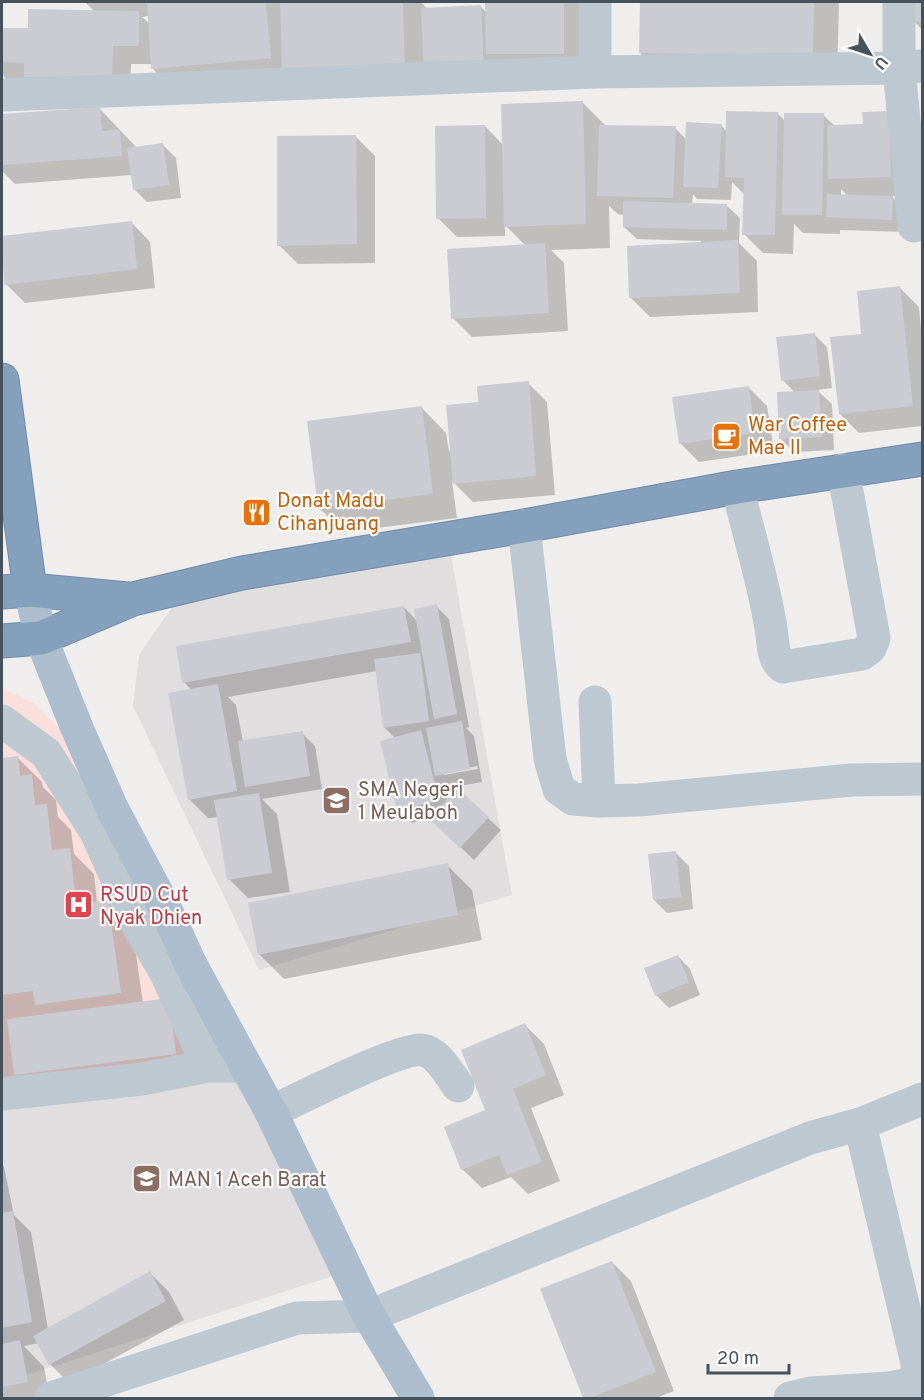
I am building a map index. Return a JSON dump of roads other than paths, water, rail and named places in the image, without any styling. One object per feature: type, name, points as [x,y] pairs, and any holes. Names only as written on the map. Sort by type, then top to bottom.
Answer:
[{"type":"highway","points":[[2,380],[16,591],[133,599]]},
{"type":"highway","points":[[2,640],[41,638],[133,599],[242,573],[524,526],[737,487],[922,459]]},
{"type":"main road","points":[[16,591],[41,638],[112,808],[166,910],[178,968],[244,1066],[271,1112],[369,1316],[418,1398]]},
{"type":"street","points":[[595,2],[595,72]]},
{"type":"street","points":[[899,2],[911,67],[914,226]]},
{"type":"street","points":[[2,95],[595,72],[911,67]]},
{"type":"street","points":[[737,487],[766,597],[774,653],[778,663],[783,667],[862,654],[870,648],[874,638],[843,470]]},
{"type":"street","points":[[524,526],[550,759],[559,789],[573,799],[639,800],[852,780],[922,779]]},
{"type":"street","points":[[595,702],[599,801]]},
{"type":"street","points":[[2,721],[46,753],[96,832],[139,928],[178,968],[208,1066]]},
{"type":"street","points":[[271,1112],[399,1054],[422,1050],[437,1058],[458,1086]]},
{"type":"street","points":[[2,1094],[142,1079],[208,1066],[244,1066]]},
{"type":"street","points":[[51,1398],[297,1318],[369,1316],[810,1138],[860,1124],[922,1099]]},
{"type":"street","points":[[790,1398],[811,1393],[889,1388],[910,1384],[917,1377],[917,1363],[860,1124]]},
{"type":"place","name":"War Coffee Mae II","points":[[727,436]]},
{"type":"place","name":"Donat Madu Cihanjuang","points":[[256,512]]},
{"type":"place","name":"SMA Negeri 1 Meulaboh","points":[[337,800]]},
{"type":"place","name":"RSUD Cut Nyak Dhien","points":[[79,905]]},
{"type":"place","name":"MAN 1 Aceh Barat","points":[[147,1179]]}]
